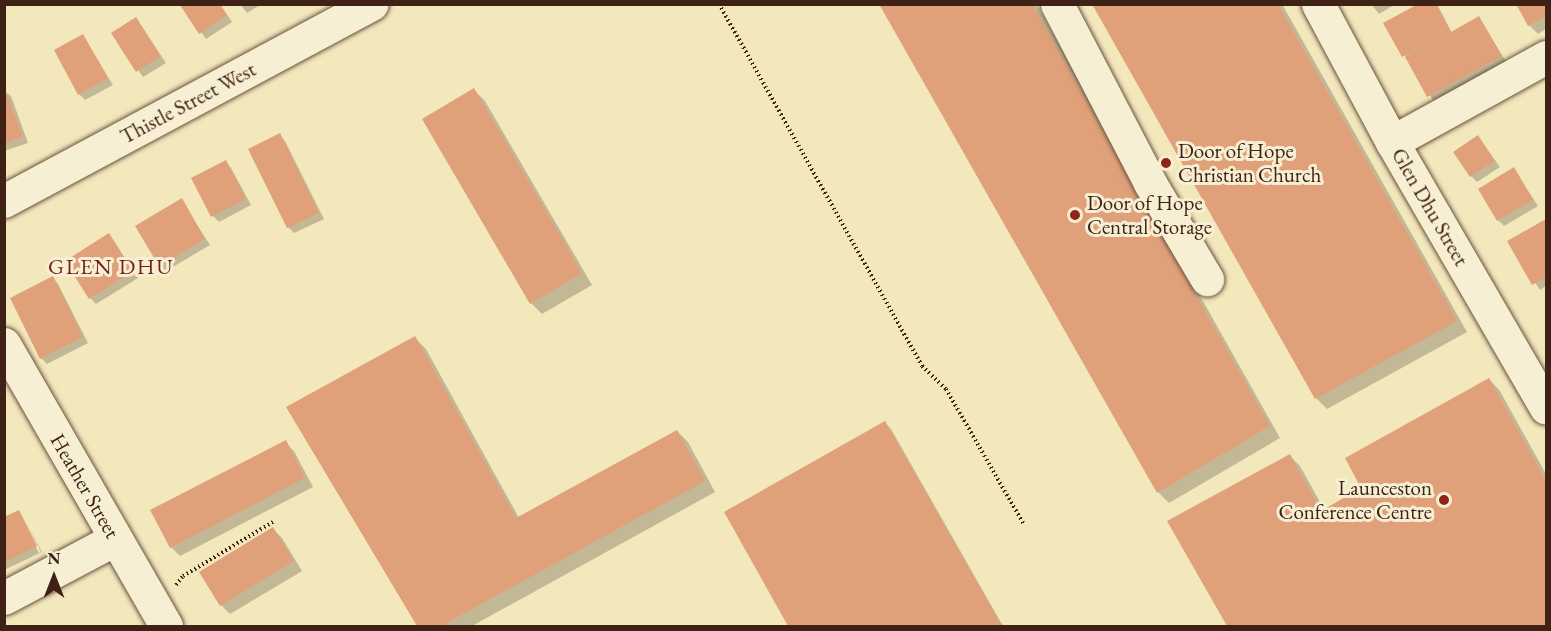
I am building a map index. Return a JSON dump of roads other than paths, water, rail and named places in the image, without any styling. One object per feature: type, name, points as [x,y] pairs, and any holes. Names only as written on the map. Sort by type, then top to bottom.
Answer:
[{"type":"street","name":"Thistle Street West","points":[[4,201],[371,4]]},
{"type":"street","points":[[1058,4],[1150,183],[1207,279]]},
{"type":"street","name":"Glen Dhu Street","points":[[1318,4],[1392,142],[1543,393]]},
{"type":"street","points":[[1392,142],[1546,57]]},
{"type":"street","name":"Heather Street","points":[[4,344],[166,627]]},
{"type":"street","points":[[4,598],[115,539]]},
{"type":"place","name":"Door of Hope Christian Church","points":[[1166,163]]},
{"type":"place","name":"Door of Hope Central Storage","points":[[1075,215]]},
{"type":"place","name":"Launceston Conference Centre","points":[[1444,500]]},
{"type":"district","name":"GLEN DHU","points":[[111,267]]}]
